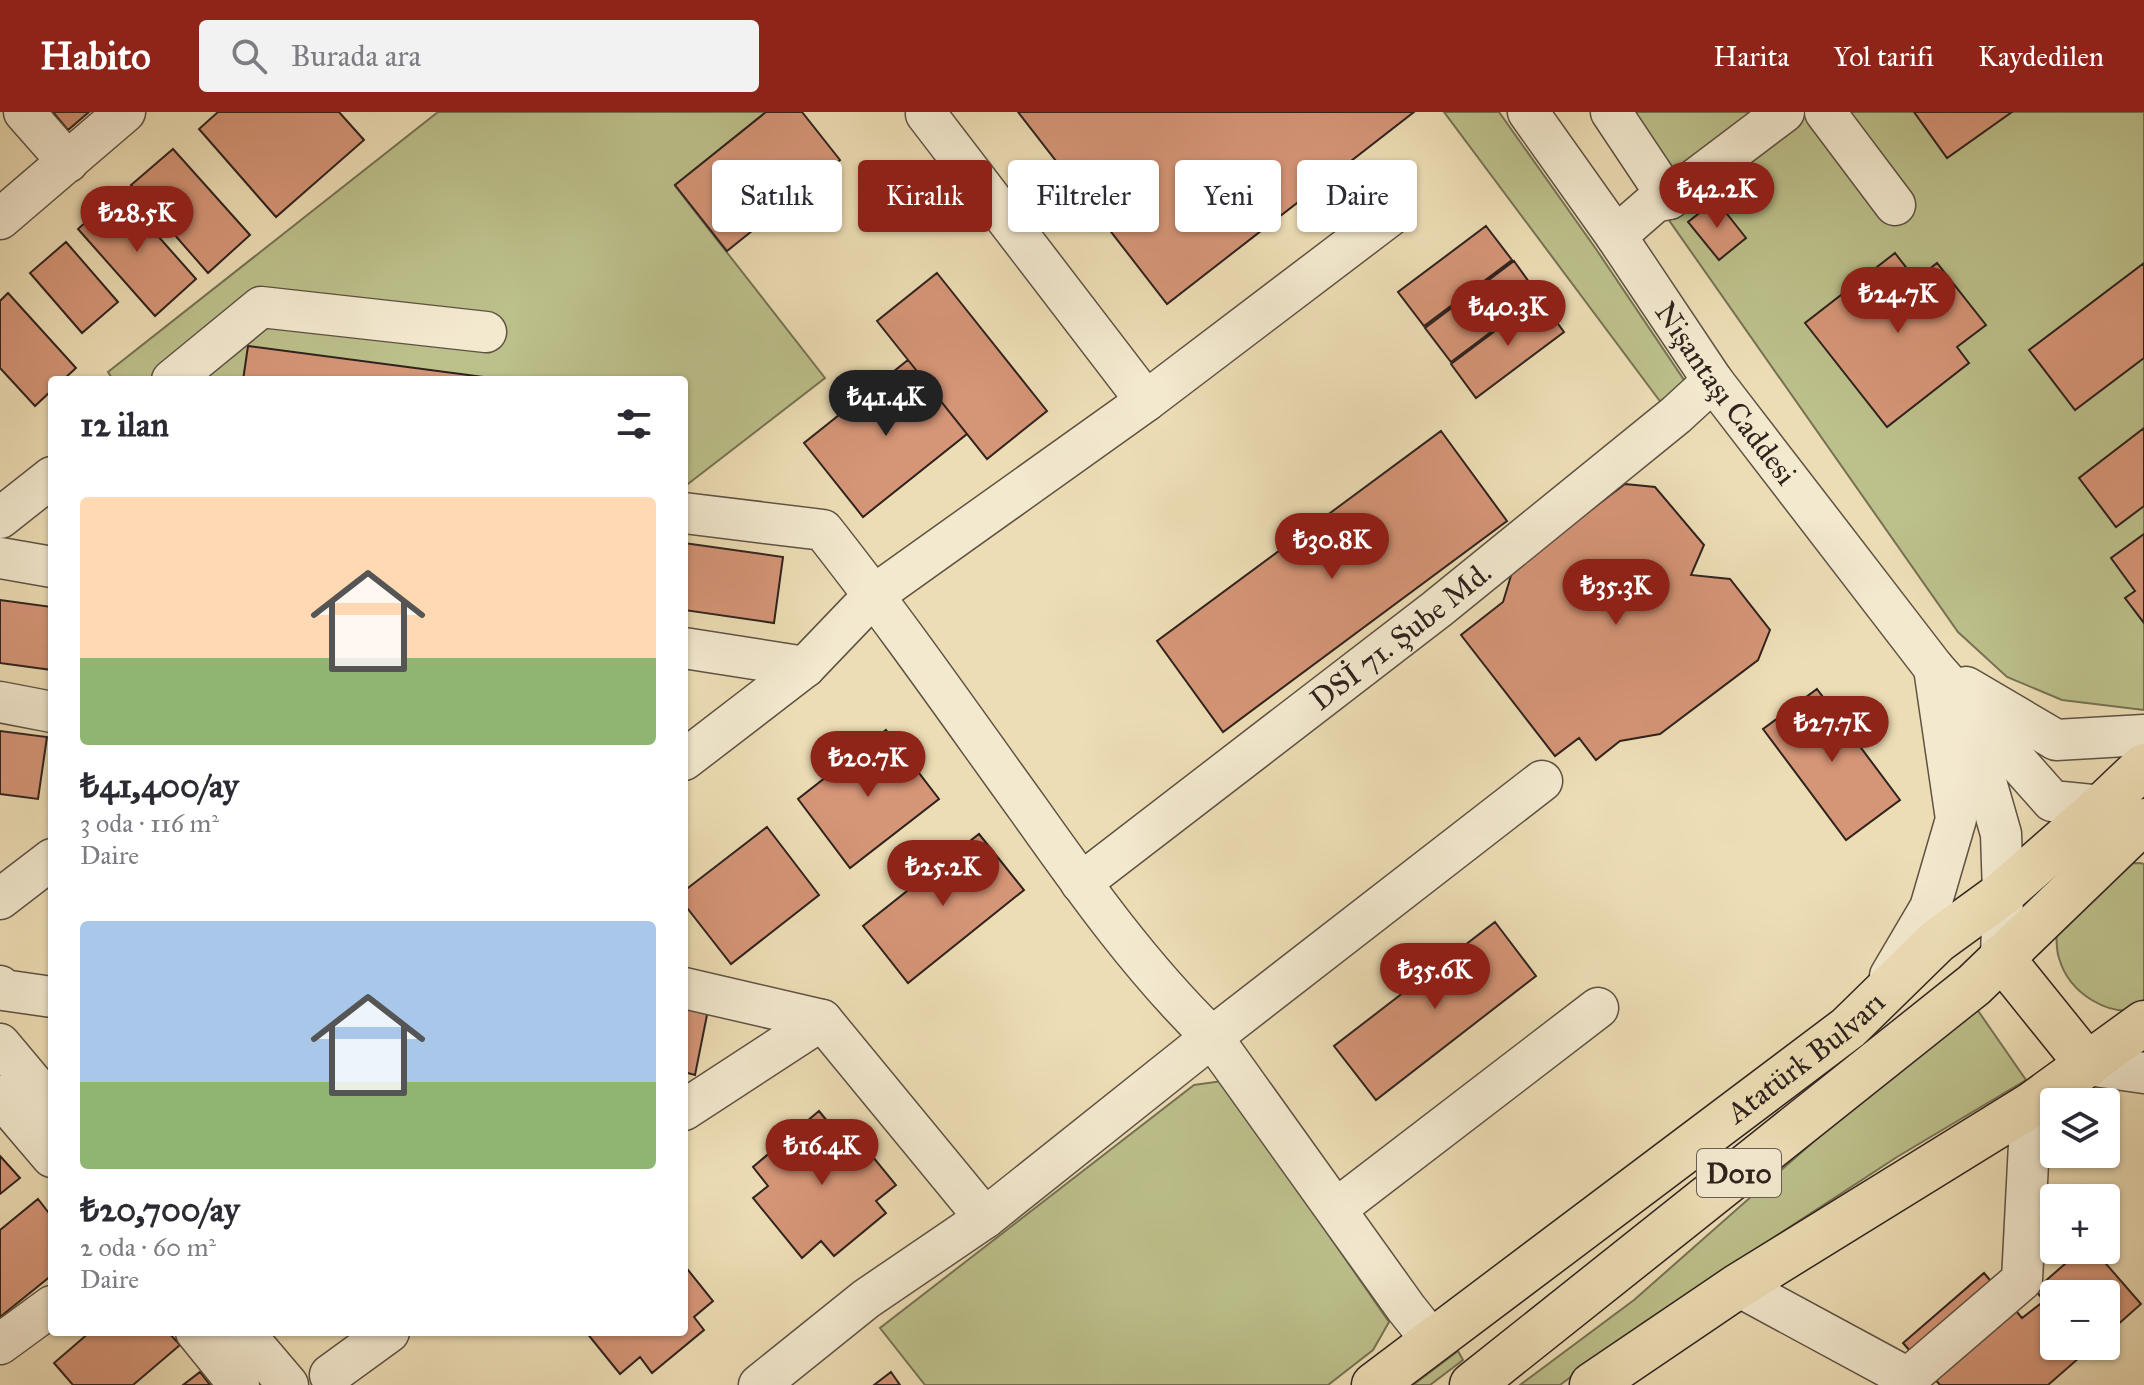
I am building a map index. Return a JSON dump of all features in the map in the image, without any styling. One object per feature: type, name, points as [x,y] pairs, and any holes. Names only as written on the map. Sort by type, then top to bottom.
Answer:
[{"type":"main road","name":"Atatürk Bulvarı","points":[[1374,1385],[1848,1028],[1937,941],[2123,810],[2144,766]]},
{"type":"main road","name":"Atatürk Bulvarı","points":[[1472,1385],[1974,985],[2144,821]]},
{"type":"main road","points":[[2001,957],[2088,1065]]},
{"type":"main road","points":[[1592,1385],[1738,1286],[2031,1105],[2144,1023]]},
{"type":"street","points":[[24,112],[68,162]]},
{"type":"street","points":[[0,219],[125,112]]},
{"type":"street","points":[[929,112],[926,114],[1146,401]]},
{"type":"street","name":"Nişantaşı Caddesi","points":[[1528,112],[1713,381],[1934,668]]},
{"type":"street","points":[[1611,112],[1669,199]]},
{"type":"street","points":[[1616,236],[1655,202],[1669,199],[1784,112]]},
{"type":"street","points":[[1825,112],[1895,205]]},
{"type":"street","points":[[688,757],[805,667],[874,595],[1146,401],[1369,232]]},
{"type":"street","points":[[177,376],[261,307],[486,332]]},
{"type":"street","name":"DSİ 71. Şube Md.","points":[[1081,883],[1437,609],[1676,415],[1713,381]]},
{"type":"street","points":[[0,518],[48,480]]},
{"type":"street","points":[[688,513],[823,530],[874,595],[1081,883],[1175,1001],[1212,1037],[1433,1342]]},
{"type":"street","points":[[0,558],[48,566]]},
{"type":"street","points":[[688,649],[805,667]]},
{"type":"street","points":[[1934,668],[2056,740],[2144,735]]},
{"type":"street","points":[[1934,668],[2052,801],[2123,810]]},
{"type":"street","points":[[1934,668],[1987,785],[2001,834],[2001,957]]},
{"type":"street","points":[[1872,1006],[1930,908],[1956,819],[1934,668]]},
{"type":"street","points":[[0,702],[48,711]]},
{"type":"street","points":[[759,1385],[866,1299],[985,1218],[1542,781]]},
{"type":"street","points":[[0,899],[48,862]]},
{"type":"street","points":[[0,986],[3,990],[48,996]]},
{"type":"street","points":[[688,989],[822,1020],[985,1218]]},
{"type":"street","points":[[1336,1209],[1598,1008]]},
{"type":"street","points":[[688,1107],[822,1020]]},
{"type":"street","points":[[0,1044],[48,1101]]},
{"type":"street","points":[[2088,1065],[2144,1073]]},
{"type":"street","points":[[0,1096],[48,1152]]},
{"type":"street","points":[[1738,1286],[1908,1378],[2022,1280],[2031,1105]]},
{"type":"street","points":[[0,1344],[48,1309]]},
{"type":"street","points":[[199,1336],[239,1385]]},
{"type":"street","points":[[246,1336],[288,1385]]},
{"type":"street","points":[[330,1375],[384,1336]]},
{"type":"green space","points":[[438,112],[766,112],[675,186],[825,378],[688,484],[688,376],[110,376],[108,372]]},
{"type":"green space","points":[[1444,112],[1499,112],[1684,380],[1671,416]]},
{"type":"green space","points":[[1593,112],[2144,112],[2144,710],[2062,700],[2007,677],[1958,632]]},
{"type":"green space","points":[[2117,864],[2144,864],[2144,1009],[2117,1010],[2092,1000],[2071,982],[2059,958],[2056,932]]},
{"type":"green space","points":[[1972,1002],[2026,1080],[1897,1157],[1643,1323],[1560,1385],[1520,1385],[1634,1300]]},
{"type":"green space","points":[[1222,1081],[1389,1322],[1373,1350],[1328,1385],[925,1385],[880,1328],[1194,1085]]},
{"type":"green space","points":[[1458,1351],[1463,1360],[1430,1385],[1413,1385]]},
{"type":"building","points":[[53,112],[89,112],[68,130]]},
{"type":"building","points":[[218,112],[339,112],[364,140],[276,217],[199,129]]},
{"type":"building","points":[[766,112],[802,112],[840,160],[712,160],[712,232],[675,185]]},
{"type":"building","points":[[1018,112],[1414,112],[1352,160],[1297,160],[1297,203],[1281,215],[1281,160],[1175,160],[1175,232],[1260,232],[1167,304],[1111,232],[1159,232],[1159,160],[1055,160]]},
{"type":"building","points":[[1914,112],[2012,112],[1947,158]]},
{"type":"building","points":[[173,149],[250,235],[208,273],[131,185]]},
{"type":"building","points":[[119,192],[196,279],[155,316],[78,229]]},
{"type":"building","points":[[1716,200],[1746,238],[1719,260],[1688,222]]},
{"type":"building","points":[[1486,226],[1512,260],[1424,326],[1398,292]]},
{"type":"building","points":[[712,232],[751,232],[727,251]]},
{"type":"building","points":[[66,242],[118,302],[82,333],[30,273]]},
{"type":"building","points":[[1895,253],[1916,280],[1937,263],[1986,325],[1957,347],[1969,363],[1887,427],[1805,323]]},
{"type":"building","points":[[1514,261],[1539,296],[1451,362],[1425,328]]},
{"type":"building","points":[[2144,263],[2144,358],[2075,410],[2029,350]]},
{"type":"building","points":[[937,273],[1047,411],[987,459],[877,321]]},
{"type":"building","points":[[8,293],[76,368],[67,376],[48,376],[48,394],[35,406],[0,368],[0,301]]},
{"type":"building","points":[[1539,298],[1564,332],[1476,398],[1451,364]]},
{"type":"building","points":[[248,346],[476,376],[244,376]]},
{"type":"building","points":[[908,360],[967,434],[863,517],[804,443]]},
{"type":"building","points":[[2144,428],[2144,506],[2116,527],[2079,478]]},
{"type":"building","points":[[1441,431],[1507,521],[1223,732],[1157,641]]},
{"type":"building","points":[[1625,484],[1655,487],[1704,545],[1691,575],[1730,579],[1770,630],[1758,660],[1660,734],[1620,741],[1596,760],[1579,738],[1555,756],[1461,635],[1503,602],[1513,569]]},
{"type":"building","points":[[2144,534],[2144,623],[2125,598],[2135,591],[2111,558]]},
{"type":"building","points":[[688,544],[783,557],[774,623],[688,611]]},
{"type":"building","points":[[0,600],[48,606],[48,669],[0,663]]},
{"type":"building","points":[[1817,689],[1900,800],[1846,840],[1763,729]]},
{"type":"building","points":[[886,730],[939,799],[850,868],[798,799]]},
{"type":"building","points":[[0,731],[47,737],[38,799],[0,794]]},
{"type":"building","points":[[767,827],[819,895],[731,964],[688,909],[688,888]]},
{"type":"building","points":[[979,834],[1024,890],[908,983],[863,926]]},
{"type":"building","points":[[1495,922],[1536,976],[1376,1100],[1334,1046]]},
{"type":"building","points":[[688,1006],[708,1010],[695,1075],[688,1073]]},
{"type":"building","points":[[819,1111],[836,1132],[846,1124],[896,1185],[876,1201],[886,1213],[834,1256],[821,1241],[802,1258],[753,1198],[768,1186],[753,1167]]},
{"type":"building","points":[[0,1156],[20,1178],[0,1194]]},
{"type":"building","points":[[38,1199],[48,1212],[48,1278],[0,1317],[0,1230]]},
{"type":"building","points":[[2065,1264],[2106,1264],[2141,1304],[2120,1323],[2120,1280],[2046,1280]]},
{"type":"building","points":[[688,1270],[713,1301],[694,1317],[704,1330],[652,1373],[640,1357],[620,1374],[589,1336],[688,1336]]},
{"type":"building","points":[[1984,1273],[2022,1318],[2040,1304],[2040,1360],[2077,1360],[2048,1385],[1940,1385],[1903,1343]]},
{"type":"building","points":[[85,1336],[172,1336],[180,1345],[133,1385],[73,1385],[54,1363]]},
{"type":"building","points":[[200,1372],[210,1385],[183,1385]]},
{"type":"building","points":[[891,1372],[900,1385],[874,1385]]}]
